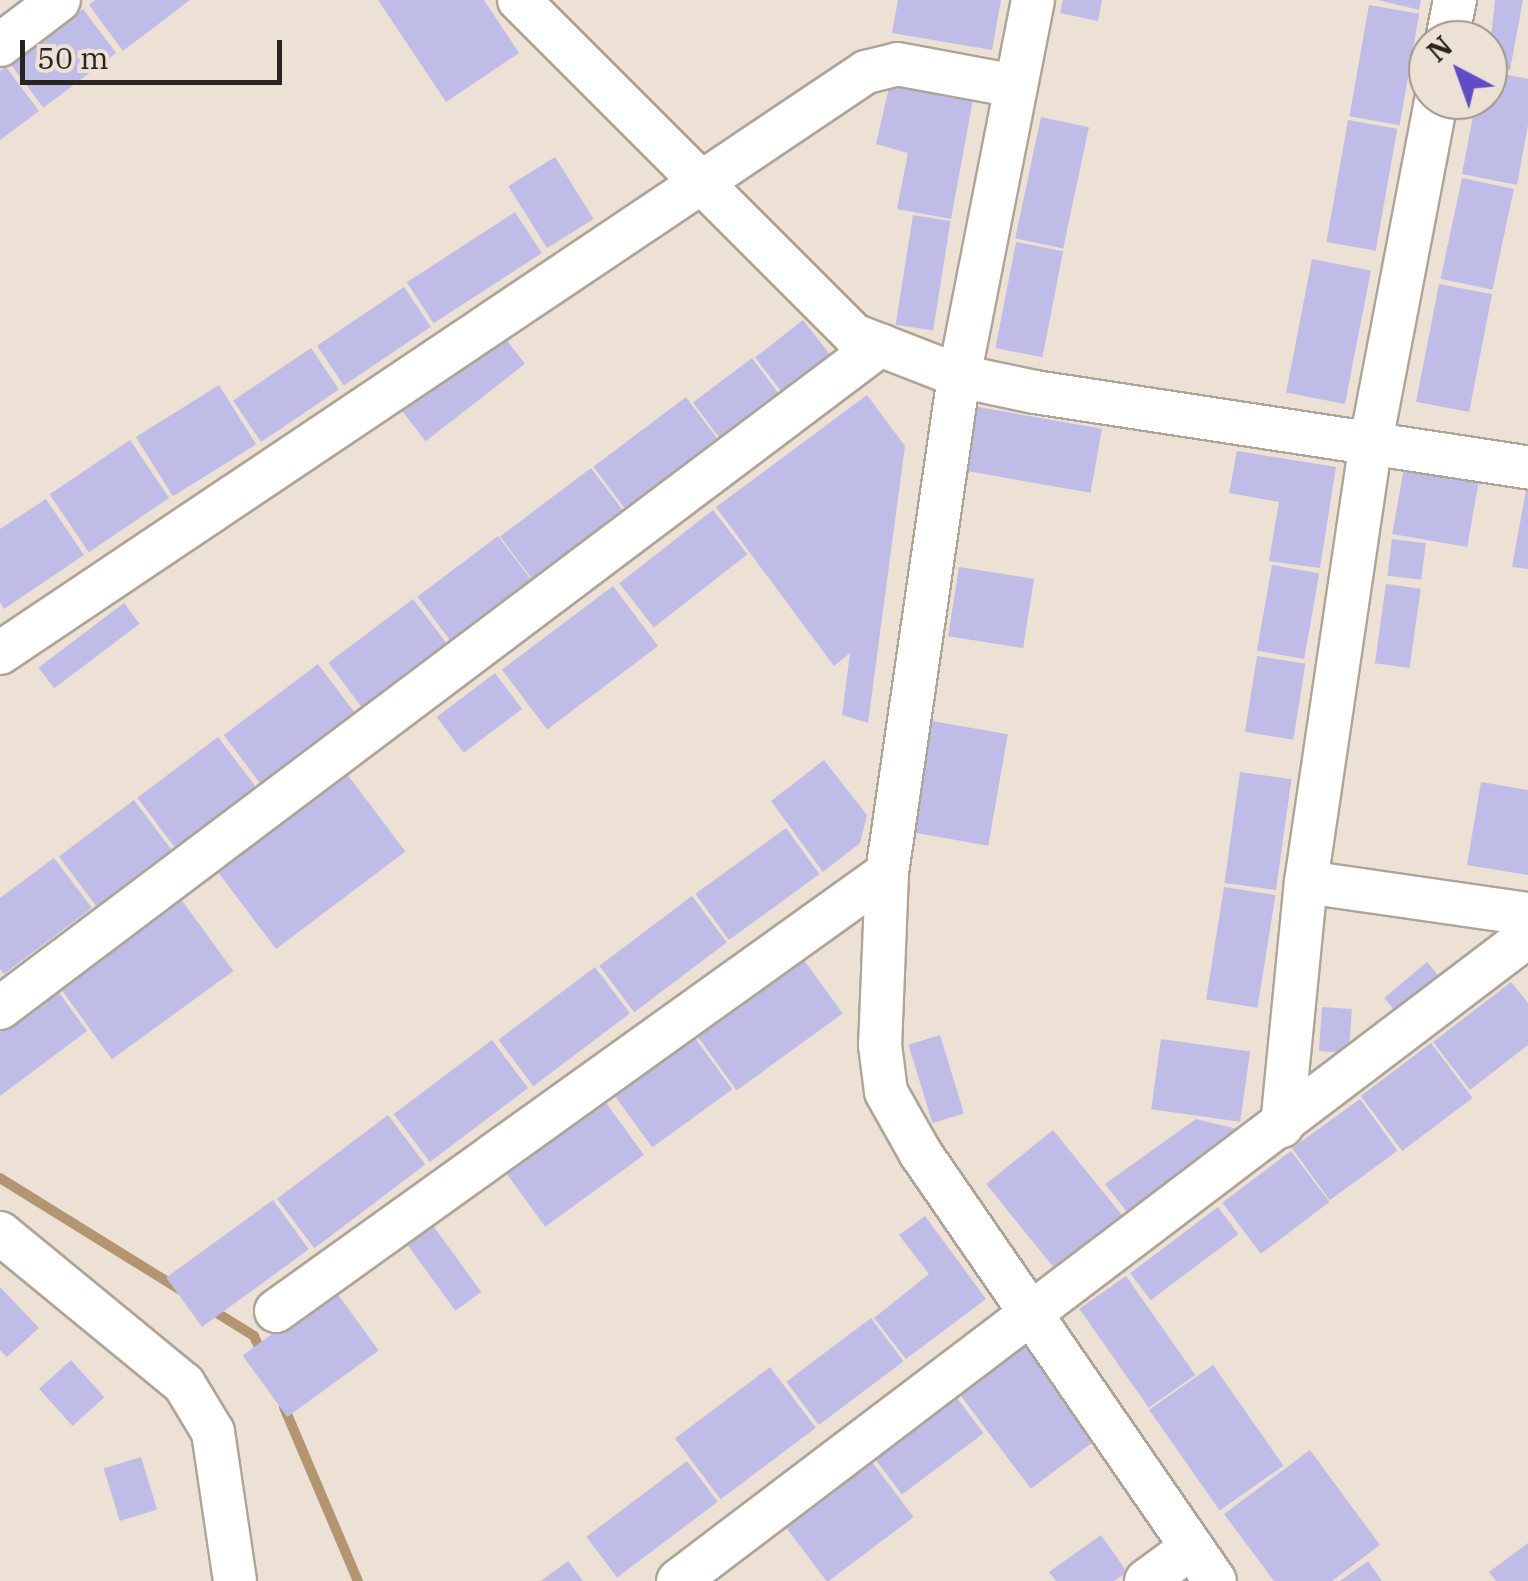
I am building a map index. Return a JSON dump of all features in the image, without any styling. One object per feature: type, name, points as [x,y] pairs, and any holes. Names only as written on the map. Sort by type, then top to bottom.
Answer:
[{"type":"street","points":[[0,45],[60,0]]},
{"type":"street","points":[[1033,0],[959,376],[887,873],[880,1044],[886,1092],[920,1154],[1204,1564],[1146,1581]]},
{"type":"street","points":[[524,2],[854,335],[959,376],[1528,467]]},
{"type":"street","points":[[0,652],[866,72],[897,64],[1016,86]]},
{"type":"street","points":[[1282,1126],[1306,882],[1371,442],[1432,120]]},
{"type":"street","points":[[0,1008],[880,345]]},
{"type":"street","points":[[276,1310],[887,873]]},
{"type":"street","points":[[1306,882],[1528,914]]},
{"type":"street","points":[[678,1581],[1528,936]]},
{"type":"street","points":[[0,1233],[184,1384],[213,1432],[235,1581]]},
{"type":"building","points":[[95,0],[190,0],[123,51],[89,5]]},
{"type":"building","points":[[378,0],[484,0],[519,53],[446,102]]},
{"type":"building","points":[[898,0],[1001,0],[992,50],[892,33]]},
{"type":"building","points":[[1063,0],[1102,0],[1098,21],[1060,13]]},
{"type":"building","points":[[1378,0],[1421,0],[1419,10]]},
{"type":"building","points":[[1495,0],[1523,0],[1510,70],[1508,20],[1493,20]]},
{"type":"building","points":[[1369,5],[1419,14],[1418,20],[1408,20],[1408,78],[1400,125],[1349,116]]},
{"type":"building","points":[[83,9],[116,53],[43,108],[10,64]]},
{"type":"building","points":[[6,67],[39,111],[0,140],[0,71]]},
{"type":"building","points":[[1508,75],[1528,79],[1528,125],[1517,185],[1462,174],[1472,120],[1508,120]]},
{"type":"building","points":[[891,79],[974,94],[951,219],[897,209],[908,153],[876,144]]},
{"type":"building","points":[[1041,117],[1089,127],[1063,248],[1015,238]]},
{"type":"building","points":[[1348,120],[1397,129],[1376,251],[1326,242]]},
{"type":"building","points":[[555,157],[594,219],[547,248],[508,186]]},
{"type":"building","points":[[1462,178],[1514,189],[1492,290],[1441,279]]},
{"type":"building","points":[[515,212],[542,253],[433,323],[407,282]]},
{"type":"building","points":[[913,215],[951,221],[933,331],[896,325]]},
{"type":"building","points":[[1016,242],[1063,251],[1043,357],[995,348]]},
{"type":"building","points":[[1312,259],[1371,270],[1345,404],[1286,393]]},
{"type":"building","points":[[1439,284],[1492,294],[1469,412],[1416,402]]},
{"type":"building","points":[[404,287],[431,327],[344,386],[317,346]]},
{"type":"building","points":[[803,320],[833,359],[785,396],[755,358]]},
{"type":"building","points":[[501,333],[525,364],[426,441],[402,411]]},
{"type":"building","points":[[311,348],[339,389],[261,442],[233,401]]},
{"type":"building","points":[[752,358],[781,397],[722,442],[693,403]]},
{"type":"building","points":[[219,385],[256,444],[173,496],[136,437]]},
{"type":"building","points":[[867,395],[905,446],[868,723],[842,715],[850,653],[834,666],[716,507]]},
{"type":"building","points":[[686,397],[720,442],[627,512],[593,467]]},
{"type":"building","points":[[967,405],[1102,429],[1091,493],[956,469]]},
{"type":"building","points":[[130,440],[169,498],[89,552],[50,494]]},
{"type":"building","points":[[1237,451],[1336,467],[1320,568],[1269,561],[1279,502],[1229,493]]},
{"type":"building","points":[[1405,462],[1480,475],[1467,547],[1392,534]]},
{"type":"building","points":[[591,468],[625,513],[534,581],[500,537]]},
{"type":"building","points":[[1528,490],[1528,569],[1512,567]]},
{"type":"building","points":[[46,499],[84,555],[4,609],[0,602],[0,529]]},
{"type":"building","points":[[713,510],[747,554],[654,627],[619,583]]},
{"type":"building","points":[[498,536],[534,583],[453,644],[417,597]]},
{"type":"building","points":[[1392,539],[1426,543],[1421,580],[1387,576]]},
{"type":"building","points":[[1272,565],[1319,573],[1304,659],[1257,651]]},
{"type":"building","points":[[959,567],[1034,579],[1023,648],[948,636]]},
{"type":"building","points":[[1386,584],[1421,589],[1410,668],[1375,663]]},
{"type":"building","points":[[613,586],[658,646],[547,730],[502,670]]},
{"type":"building","points":[[413,599],[449,646],[364,710],[328,663]]},
{"type":"building","points":[[124,603],[140,624],[54,688],[39,667]]},
{"type":"building","points":[[1257,656],[1305,664],[1293,740],[1245,732]]},
{"type":"building","points":[[318,664],[355,714],[261,785],[224,735]]},
{"type":"building","points":[[495,673],[522,709],[464,753],[437,717]]},
{"type":"building","points":[[932,721],[1008,734],[988,846],[912,832]]},
{"type":"building","points":[[218,737],[256,787],[175,848],[137,798]]},
{"type":"building","points":[[824,760],[867,815],[860,843],[823,872],[771,801]]},
{"type":"building","points":[[1240,772],[1291,779],[1276,890],[1224,883]]},
{"type":"building","points":[[347,774],[405,851],[276,949],[218,871]]},
{"type":"building","points":[[1481,782],[1528,790],[1528,875],[1467,865]]},
{"type":"building","points":[[134,800],[171,850],[96,906],[59,857]]},
{"type":"building","points":[[786,828],[820,874],[729,940],[695,894]]},
{"type":"building","points":[[54,858],[92,908],[4,974],[0,969],[0,898]]},
{"type":"building","points":[[1224,887],[1275,895],[1258,1008],[1206,1000]]},
{"type":"building","points":[[692,896],[727,942],[634,1012],[599,966]]},
{"type":"building","points":[[181,899],[233,971],[112,1059],[60,987]]},
{"type":"building","points":[[798,952],[843,1013],[737,1090],[692,1029]]},
{"type":"building","points":[[1427,962],[1442,980],[1399,1016],[1384,998]]},
{"type":"building","points":[[595,967],[630,1013],[533,1086],[498,1040]]},
{"type":"building","points":[[1511,982],[1528,1003],[1528,1045],[1470,1090],[1433,1042]]},
{"type":"building","points":[[57,990],[87,1031],[0,1096],[0,1032]]},
{"type":"building","points":[[1322,1007],[1352,1009],[1349,1053],[1319,1051]]},
{"type":"building","points":[[690,1031],[732,1089],[652,1147],[610,1089]]},
{"type":"building","points":[[940,1035],[964,1113],[932,1123],[908,1045]]},
{"type":"building","points":[[1161,1039],[1250,1052],[1240,1122],[1151,1109]]},
{"type":"building","points":[[492,1040],[528,1088],[430,1162],[394,1114]]},
{"type":"building","points":[[1431,1043],[1473,1098],[1402,1151],[1361,1096]]},
{"type":"building","points":[[601,1096],[644,1155],[545,1227],[502,1168]]},
{"type":"building","points":[[1360,1099],[1398,1151],[1330,1200],[1292,1148]]},
{"type":"building","points":[[388,1115],[425,1165],[314,1248],[277,1199]]},
{"type":"building","points":[[1196,1119],[1237,1129],[1127,1212],[1105,1184]]},
{"type":"building","points":[[1053,1130],[1122,1215],[1055,1270],[986,1184]]},
{"type":"building","points":[[1291,1151],[1330,1202],[1261,1254],[1222,1203]]},
{"type":"building","points":[[273,1200],[309,1249],[202,1327],[166,1278]]},
{"type":"building","points":[[1218,1207],[1238,1234],[1151,1300],[1130,1273]]},
{"type":"building","points":[[925,1216],[986,1299],[906,1359],[874,1318],[929,1274],[899,1235]]},
{"type":"building","points":[[429,1220],[481,1292],[455,1311],[403,1239]]},
{"type":"building","points":[[1126,1276],[1195,1375],[1149,1408],[1079,1309]]},
{"type":"building","points":[[0,1287],[39,1328],[7,1357],[0,1350]]},
{"type":"building","points":[[334,1289],[379,1350],[287,1417],[243,1355]]},
{"type":"building","points":[[871,1318],[903,1361],[819,1425],[786,1382]]},
{"type":"building","points":[[1026,1346],[1096,1439],[1031,1489],[961,1395]]},
{"type":"building","points":[[71,1360],[104,1397],[73,1426],[39,1389]]},
{"type":"building","points":[[1213,1365],[1284,1466],[1220,1510],[1149,1410]]},
{"type":"building","points":[[770,1367],[816,1428],[721,1499],[675,1439]]},
{"type":"building","points":[[957,1398],[983,1433],[902,1495],[876,1459]]},
{"type":"building","points":[[1310,1450],[1380,1545],[1332,1581],[1274,1581],[1224,1514]]},
{"type":"building","points":[[141,1457],[157,1510],[120,1521],[104,1468]]},
{"type":"building","points":[[687,1461],[718,1502],[617,1578],[586,1537]]},
{"type":"building","points":[[872,1462],[914,1517],[829,1581],[786,1527]]},
{"type":"building","points":[[1101,1535],[1127,1572],[1114,1581],[1056,1581],[1049,1572]]},
{"type":"building","points":[[1528,1543],[1528,1581],[1496,1581],[1489,1572]]},
{"type":"building","points":[[568,1561],[583,1581],[541,1581]]},
{"type":"building","points":[[1368,1561],[1382,1581],[1340,1581]]},
{"type":"waterway","points":[[0,1178],[182,1291]]},
{"type":"waterway","points":[[209,1308],[254,1336],[262,1354]]},
{"type":"waterway","points":[[284,1407],[358,1581]]}]
